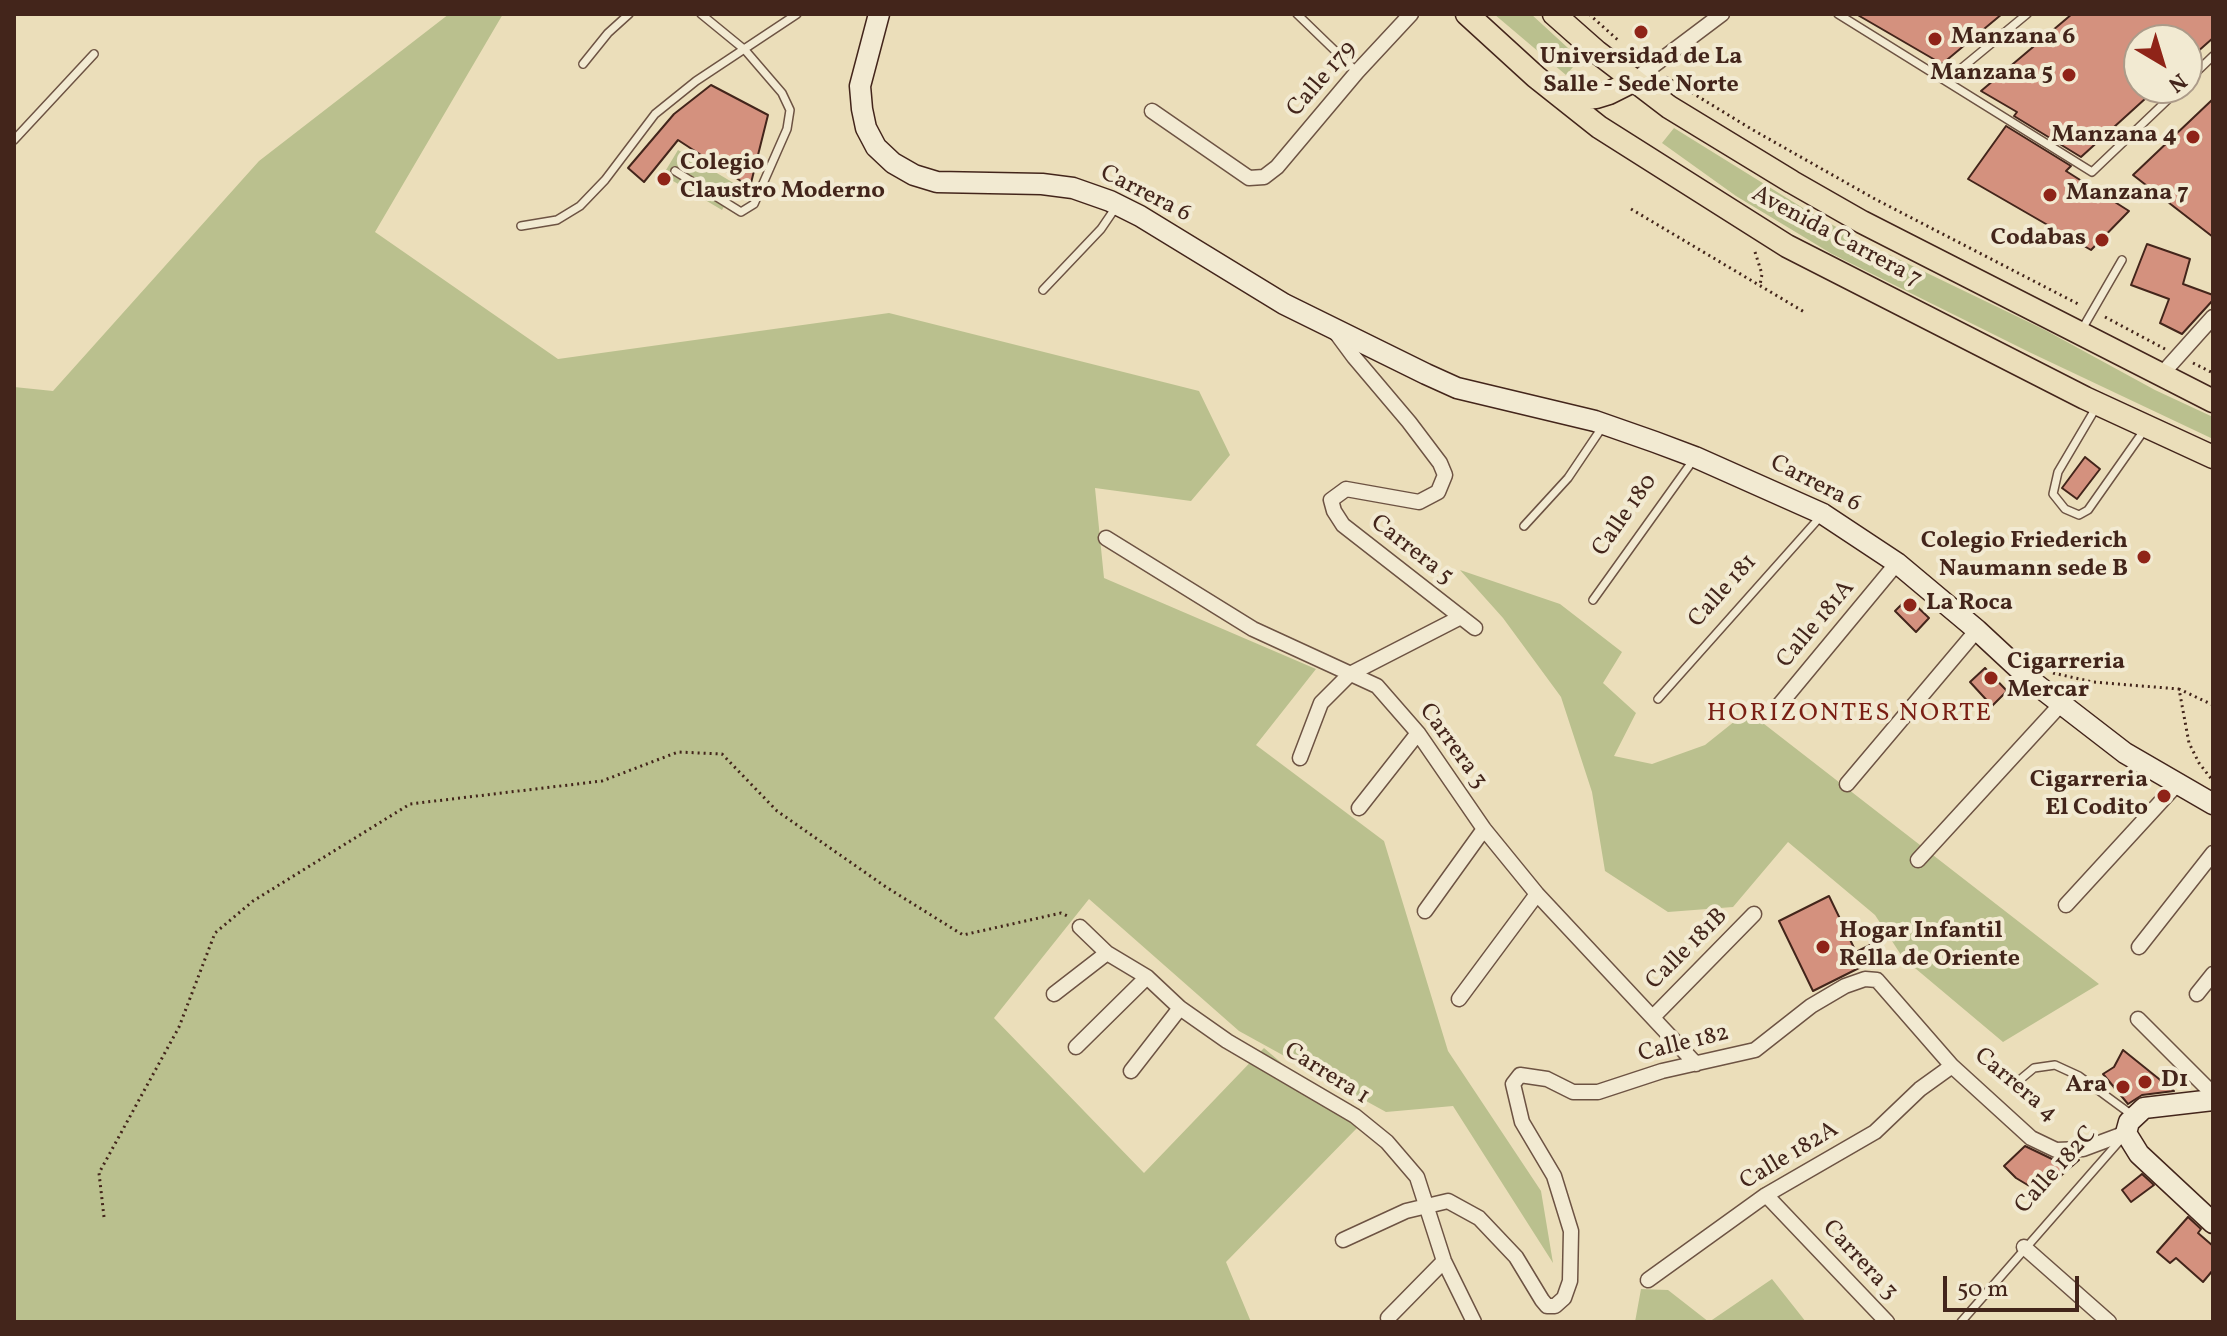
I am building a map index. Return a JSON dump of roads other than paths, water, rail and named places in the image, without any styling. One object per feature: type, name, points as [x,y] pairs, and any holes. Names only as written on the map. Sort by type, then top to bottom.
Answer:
[{"type":"main road","name":"Avenida Carrera 7","points":[[1467,14],[1555,93],[1599,127],[1787,246],[2098,404],[2213,457]]},
{"type":"main road","name":"Avenida Carrera 7","points":[[1554,14],[1642,74],[1669,107],[1832,205],[2213,401]]},
{"type":"main road","points":[[1555,93],[1596,97],[1642,74]]},
{"type":"street","name":"Carrera 6","points":[[879,14],[860,86],[866,128],[876,147],[893,163],[914,175],[937,182],[1042,184],[1073,188],[1118,205],[1284,304],[1457,388],[1604,425],[1695,457],[1823,514],[1897,563],[2033,682],[2125,753],[2213,804]]},
{"type":"street","name":"Calle 179","points":[[1152,111],[1249,178],[1264,177],[1302,139],[1357,72],[1411,14]]},
{"type":"street","points":[[1642,74],[1722,14]]},
{"type":"street","points":[[2161,375],[2213,317]]},
{"type":"street","name":"Carrera 6","points":[[1331,326],[1409,422],[1440,463],[1445,475],[1438,492],[1419,502],[1346,489],[1331,500]]},
{"type":"street","name":"Carrera 5","points":[[1331,500],[1343,525],[1475,628]]},
{"type":"street","name":"Carrera 3","points":[[1106,538],[1253,629],[1377,686],[1418,733],[1484,829],[1537,894],[1696,1064]]},
{"type":"street","name":"Calle 181A","points":[[1771,715],[1897,563]]},
{"type":"street","points":[[1300,758],[1321,703],[1350,674],[1461,617]]},
{"type":"street","points":[[1847,784],[1977,630]]},
{"type":"street","points":[[1918,860],[2062,703]]},
{"type":"street","points":[[1359,808],[1418,733]]},
{"type":"street","points":[[2066,905],[2179,782]]},
{"type":"street","points":[[1425,911],[1484,829]]},
{"type":"street","points":[[2139,947],[2213,853]]},
{"type":"street","points":[[1459,999],[1537,894]]},
{"type":"street","name":"Calle 181B","points":[[1653,1017],[1754,914]]},
{"type":"street","name":"Carrera 1","points":[[1080,927],[1107,953],[1147,977],[1180,1008],[1227,1041],[1355,1116],[1387,1142],[1417,1177],[1444,1261],[1474,1322]]},
{"type":"street","points":[[1054,994],[1107,953]]},
{"type":"street","points":[[2197,994],[2213,974]]},
{"type":"street","points":[[1076,1047],[1147,977]]},
{"type":"street","name":"Calle 182","points":[[1427,1205],[1448,1201],[1479,1218],[1516,1257],[1547,1306],[1555,1306],[1564,1298],[1570,1281],[1571,1231],[1554,1176],[1522,1122],[1513,1084],[1520,1075],[1547,1079],[1573,1092],[1598,1092],[1662,1071],[1755,1050],[1811,1006],[1845,986],[1865,979],[1877,980]]},
{"type":"street","name":"Carrera 4","points":[[1877,980],[1952,1066],[2031,1138],[2056,1150],[2083,1149],[2130,1125]]},
{"type":"street","points":[[1131,1071],[1180,1008]]},
{"type":"street","points":[[2138,1019],[2213,1097]]},
{"type":"street","name":"Calle 182A","points":[[1648,1280],[1766,1195],[1875,1132],[1920,1089],[1952,1066]]},
{"type":"street","points":[[2213,1097],[2144,1108],[2130,1125],[2139,1154],[2213,1223]]},
{"type":"street","name":"Carrera 3","points":[[1766,1195],[1887,1322]]},
{"type":"street","points":[[1343,1240],[1406,1211],[1427,1205]]},
{"type":"street","points":[[2024,1247],[2109,1322]]},
{"type":"street","points":[[1388,1318],[1444,1261]]},
{"type":"lane","points":[[583,64],[608,33],[629,14]]},
{"type":"lane","points":[[675,171],[741,212],[754,204],[787,129],[790,110],[782,93],[745,50],[701,14]]},
{"type":"lane","points":[[521,226],[557,220],[580,206],[605,180],[655,114],[696,81],[797,14]]},
{"type":"lane","points":[[1297,14],[1357,72]]},
{"type":"lane","points":[[1838,14],[2092,172],[2163,104]]},
{"type":"lane","points":[[1946,81],[2027,14]]},
{"type":"lane","points":[[14,140],[94,54]]},
{"type":"lane","points":[[1043,290],[1101,229],[1118,205]]},
{"type":"lane","points":[[2080,332],[2122,260]]},
{"type":"lane","points":[[2098,404],[2058,472],[2053,494],[2065,509],[2079,515],[2088,510],[2146,427]]},
{"type":"lane","points":[[1524,526],[1568,478],[1604,425]]},
{"type":"lane","name":"Calle 180","points":[[1593,600],[1695,457]]},
{"type":"lane","name":"Calle 181","points":[[1658,699],[1823,514]]},
{"type":"lane","points":[[2016,1083],[2034,1068],[2055,1065],[2079,1076],[2130,1125]]},
{"type":"lane","name":"Calle 182C","points":[[1961,1322],[2130,1125]]},
{"type":"place","name":"Universidad de La Salle - Sede Norte","points":[[1641,32]]},
{"type":"place","name":"Manzana 6","points":[[1935,39]]},
{"type":"place","name":"Manzana 5","points":[[2069,75]]},
{"type":"place","name":"Manzana 4","points":[[2193,137]]},
{"type":"place","name":"Colegio Claustro Moderno","points":[[664,179]]},
{"type":"place","name":"Manzana 7","points":[[2050,195]]},
{"type":"place","name":"Codabas","points":[[2102,240]]},
{"type":"place","name":"Colegio Friederich Naumann sede B","points":[[2144,557]]},
{"type":"place","name":"La Roca","points":[[1910,605]]},
{"type":"place","name":"Cigarreria Mercar","points":[[1991,678]]},
{"type":"place","name":"Cigarreria El Codito","points":[[2164,796]]},
{"type":"place","name":"Hogar Infantil Rella de Oriente","points":[[1823,947]]},
{"type":"place","name":"D1","points":[[2145,1082]]},
{"type":"place","name":"Ara","points":[[2123,1087]]},
{"type":"district","name":"HORIZONTES NORTE","points":[[1850,715]]}]
